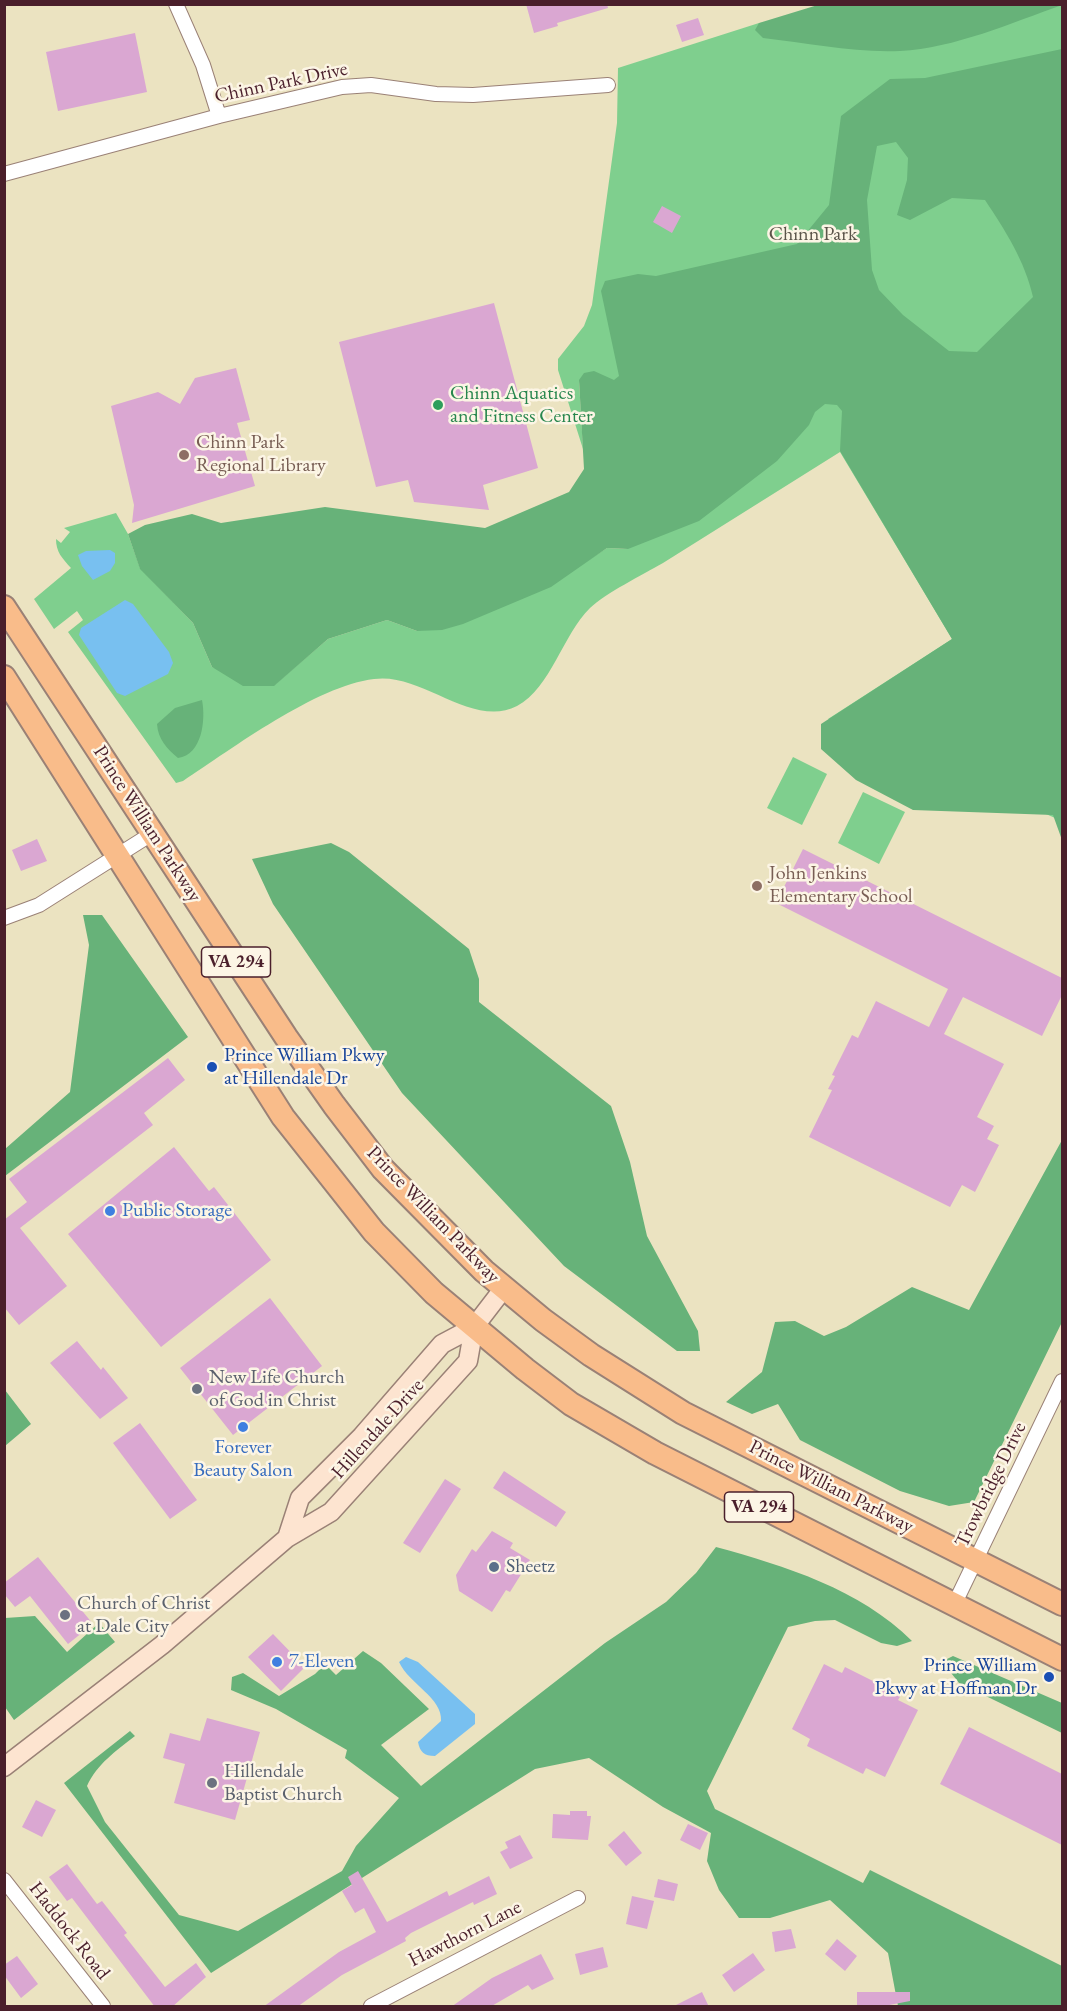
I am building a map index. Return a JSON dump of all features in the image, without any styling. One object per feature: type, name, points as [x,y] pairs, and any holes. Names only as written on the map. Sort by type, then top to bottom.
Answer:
[{"type":"highway","name":"Prince William Parkway","points":[[4,607],[286,1037],[383,1169],[451,1240],[504,1288],[591,1354],[683,1413],[1062,1604]]},
{"type":"highway","name":"Prince William Parkway","points":[[4,677],[119,854],[283,1117],[374,1232],[434,1293],[571,1404],[655,1453],[1062,1659]]},
{"type":"main road","name":"Hillendale Drive","points":[[286,1538],[300,1498],[362,1436],[442,1344],[474,1327],[504,1288]]},
{"type":"main road","name":"Hillendale Drive","points":[[4,1767],[174,1636],[286,1538],[323,1518],[350,1495],[468,1361],[474,1327]]},
{"type":"street","points":[[176,4],[203,65],[219,116]]},
{"type":"street","name":"Chinn Park Drive","points":[[4,174],[219,116],[342,87],[371,85],[436,94],[473,95],[608,85]]},
{"type":"street","points":[[4,918],[39,905],[153,833]]},
{"type":"street","name":"Trowbridge Drive","points":[[954,1605],[1062,1381]]},
{"type":"street","name":"Haddock Road","points":[[4,1880],[103,2007]]},
{"type":"street","name":"Hawthorn Lane","points":[[371,2007],[578,1898]]},
{"type":"green space","points":[[821,4],[1062,5],[962,40],[900,51],[849,49],[763,38],[755,30],[759,23]]},
{"type":"green space","name":"Chinn Park","points":[[1062,5],[1062,821],[828,719],[952,639],[840,452],[597,602],[572,632],[539,687],[517,706],[500,711],[482,710],[392,679],[374,679],[351,684],[327,693],[276,720],[183,781],[176,783],[68,632],[83,620],[77,611],[54,629],[34,599],[71,568],[60,555],[56,544],[56,539],[61,543],[70,532],[64,528],[116,513],[128,534],[140,568],[193,623],[212,667],[273,686],[328,639],[387,620],[417,631],[582,564],[607,548],[628,549],[579,380],[583,449],[558,370],[558,359],[584,326],[592,305],[617,123],[618,68],[759,23]]},
{"type":"green space","name":"Chinn Park","points":[[1062,49],[1062,840],[1053,815],[913,810],[856,780],[821,749],[821,724],[952,639],[840,451],[842,411],[837,405],[825,404],[815,412],[809,425],[777,461],[699,521],[628,549],[607,548],[551,587],[463,624],[442,630],[417,631],[387,620],[328,639],[274,686],[243,686],[212,667],[193,623],[140,569],[128,534],[145,525],[192,514],[221,523],[325,507],[485,528],[569,492],[584,469],[579,380],[584,373],[594,371],[614,380],[619,376],[601,291],[605,281],[638,274],[656,276],[797,244],[829,205],[841,116],[890,79],[925,78]],"holes":[[[896,142],[908,158],[907,180],[897,215],[910,220],[952,198],[985,200],[1007,234],[1025,271],[1033,297],[977,352],[949,351],[903,315],[879,290],[872,270],[867,200],[877,146]]]},
{"type":"green space","points":[[202,700],[202,726],[197,744],[186,755],[178,758],[164,743],[157,724],[175,708]]},
{"type":"green space","points":[[793,757],[827,774],[802,825],[767,808]]},
{"type":"green space","points":[[863,792],[905,812],[879,864],[838,843]]},
{"type":"green space","points":[[331,843],[349,852],[469,949],[479,979],[479,1002],[611,1106],[630,1162],[647,1236],[698,1331],[700,1351],[677,1351],[564,1266],[402,1093],[273,904],[252,859]]},
{"type":"green space","points":[[83,915],[102,915],[188,1037],[5,1176],[5,1149],[70,1092],[89,945]]},
{"type":"green space","points":[[1062,1140],[1062,1322],[974,1502],[949,1506],[900,1491],[800,1440],[778,1404],[752,1414],[726,1402],[762,1372],[775,1322],[795,1321],[824,1336],[846,1327],[912,1287],[969,1310]]},
{"type":"green space","points":[[5,1390],[31,1424],[5,1446]]},
{"type":"green space","points":[[716,1547],[795,1571],[845,1593],[869,1607],[912,1641],[897,1646],[881,1643],[835,1620],[815,1621],[788,1627],[707,1791],[715,1809],[863,1883],[870,1870],[1062,1966],[1062,2006],[898,2006],[888,1953],[830,1900],[770,1918],[739,1918],[719,1890],[707,1861],[711,1833],[663,1807],[589,1758],[535,1769],[211,1973],[64,1783],[130,1731],[135,1736],[102,1764],[87,1786],[105,1822],[179,1915],[238,1931],[342,1871],[356,1846],[399,1798],[345,1758],[347,1750],[276,1709],[231,1690],[232,1677],[243,1673],[279,1696],[315,1674],[325,1664],[336,1675],[363,1651],[381,1663],[429,1709],[381,1745],[421,1786],[605,1643],[666,1602],[696,1573]]},
{"type":"green space","points":[[35,1616],[67,1652],[99,1623],[115,1642],[14,1720],[5,1707],[5,1618]]},
{"type":"green space","points":[[953,1656],[1062,1703],[1062,1733],[959,1683],[948,1669],[947,1659]]},
{"type":"water","points":[[110,550],[115,553],[115,563],[110,571],[93,580],[82,566],[78,555],[86,551]]},
{"type":"water","points":[[125,600],[133,604],[169,652],[173,663],[168,674],[125,696],[117,693],[79,635],[81,628]]},
{"type":"water","points":[[406,1657],[418,1662],[475,1714],[475,1724],[435,1756],[423,1753],[418,1742],[441,1721],[440,1713],[437,1705],[399,1662]]},
{"type":"building","points":[[526,4],[607,4],[608,8],[557,23],[558,26],[534,33]]},
{"type":"building","points":[[698,18],[704,35],[682,42],[676,25]]},
{"type":"building","points":[[135,33],[147,92],[58,111],[46,52]]},
{"type":"building","points":[[662,206],[681,216],[672,233],[653,222]]},
{"type":"building","name":"Chinn Aquatics and Fitness Center","points":[[494,303],[538,468],[483,485],[489,510],[414,502],[408,480],[376,487],[339,342]]},
{"type":"building","name":"Chinn Park Regional Library","points":[[236,368],[250,420],[237,423],[255,486],[132,523],[134,505],[111,406],[158,392],[180,404],[195,378]]},
{"type":"building","points":[[37,839],[47,861],[21,871],[12,850]]},
{"type":"building","points":[[803,849],[1062,978],[1062,995],[1042,1036],[963,997],[944,1034],[1004,1064],[977,1117],[994,1126],[987,1139],[999,1145],[975,1192],[962,1185],[950,1207],[809,1137],[832,1090],[828,1089],[835,1076],[832,1075],[852,1035],[858,1038],[876,1001],[929,1027],[948,989],[776,903]]},
{"type":"building","points":[[168,1058],[185,1080],[144,1113],[153,1125],[20,1228],[67,1286],[19,1325],[4,1307],[4,1220],[27,1202],[9,1179]]},
{"type":"building","points":[[174,1147],[209,1191],[214,1187],[271,1260],[161,1347],[68,1234]]},
{"type":"building","points":[[270,1298],[322,1366],[233,1435],[180,1368]]},
{"type":"building","points":[[77,1341],[101,1370],[103,1367],[128,1398],[100,1419],[50,1363]]},
{"type":"building","points":[[140,1423],[197,1500],[170,1519],[113,1443]]},
{"type":"building","points":[[504,1471],[566,1512],[556,1527],[493,1488]]},
{"type":"building","points":[[445,1479],[461,1489],[420,1553],[403,1543]]},
{"type":"building","name":"Sheetz","points":[[492,1531],[513,1543],[510,1548],[530,1560],[510,1592],[506,1590],[492,1612],[459,1591],[456,1575],[472,1549],[476,1552]]},
{"type":"building","points":[[38,1557],[93,1624],[68,1644],[30,1596],[15,1607],[4,1594],[4,1583]]},
{"type":"building","name":"7-Eleven","points":[[273,1634],[305,1667],[281,1691],[248,1657]]},
{"type":"building","points":[[824,1664],[842,1673],[845,1667],[901,1695],[898,1700],[918,1710],[885,1777],[866,1768],[863,1774],[807,1746],[810,1739],[792,1729]]},
{"type":"building","name":"Hillendale Baptist Church","points":[[207,1718],[260,1732],[235,1820],[174,1803],[185,1764],[163,1758],[170,1733],[200,1741]]},
{"type":"building","points":[[969,1727],[1062,1774],[1062,1845],[940,1784]]},
{"type":"building","points":[[36,1800],[56,1810],[42,1837],[22,1827]]},
{"type":"building","points":[[570,1811],[587,1811],[587,1816],[591,1816],[588,1840],[552,1838],[553,1814],[570,1815]]},
{"type":"building","points":[[688,1824],[708,1833],[700,1850],[680,1840]]},
{"type":"building","points":[[624,1831],[642,1853],[626,1866],[608,1845]]},
{"type":"building","points":[[520,1835],[533,1858],[510,1869],[500,1852],[508,1848],[505,1842]]},
{"type":"building","points":[[67,1864],[97,1904],[102,1901],[127,1933],[124,1935],[165,1987],[196,1963],[206,1977],[172,2007],[155,2007],[72,1898],[67,1901],[49,1877]]},
{"type":"building","points":[[358,1871],[387,1922],[447,1891],[449,1896],[489,1876],[497,1894],[474,1905],[473,1902],[411,1933],[405,1938],[406,1941],[342,1975],[297,2007],[263,2007],[339,1952],[376,1932],[364,1908],[355,1913],[342,1891],[352,1885],[348,1877]]},
{"type":"building","points":[[658,1879],[678,1884],[674,1901],[654,1897]]},
{"type":"building","points":[[632,1896],[654,1901],[647,1929],[626,1924]]},
{"type":"building","points":[[791,1929],[796,1948],[775,1952],[772,1932]]},
{"type":"building","points":[[837,1939],[857,1956],[845,1971],[825,1954]]},
{"type":"building","points":[[603,1947],[608,1967],[580,1975],[575,1954]]},
{"type":"building","points":[[753,1953],[765,1970],[734,1992],[722,1975]]},
{"type":"building","points":[[541,1954],[554,1979],[532,1990],[528,1985],[490,2007],[451,2007],[492,1978]]},
{"type":"building","points":[[17,1956],[38,1984],[21,1998],[4,1975],[4,1965]]},
{"type":"building","points":[[702,1992],[709,2007],[672,2007]]},
{"type":"building","points":[[857,1992],[910,1992],[910,2001],[879,2007],[857,2007]]},
{"type":"place","name":"Chinn Aquatics and Fitness Center","points":[[438,405]]},
{"type":"place","name":"Chinn Park Regional Library","points":[[184,455]]},
{"type":"place","name":"John Jenkins Elementary School","points":[[757,886]]},
{"type":"place","name":"Prince William Pkwy at Hillendale Dr","points":[[212,1067]]},
{"type":"place","name":"Public Storage","points":[[110,1211]]},
{"type":"place","name":"New Life Church of God in Christ","points":[[197,1389]]},
{"type":"place","name":"Forever Beauty Salon","points":[[243,1427]]},
{"type":"place","name":"Sheetz","points":[[494,1567]]},
{"type":"place","name":"Church of Christ at Dale City","points":[[65,1615]]},
{"type":"place","name":"7-Eleven","points":[[277,1662]]},
{"type":"place","name":"Prince William Pkwy at Hoffman Dr","points":[[1049,1677]]},
{"type":"place","name":"Hillendale Baptist Church","points":[[212,1783]]}]
